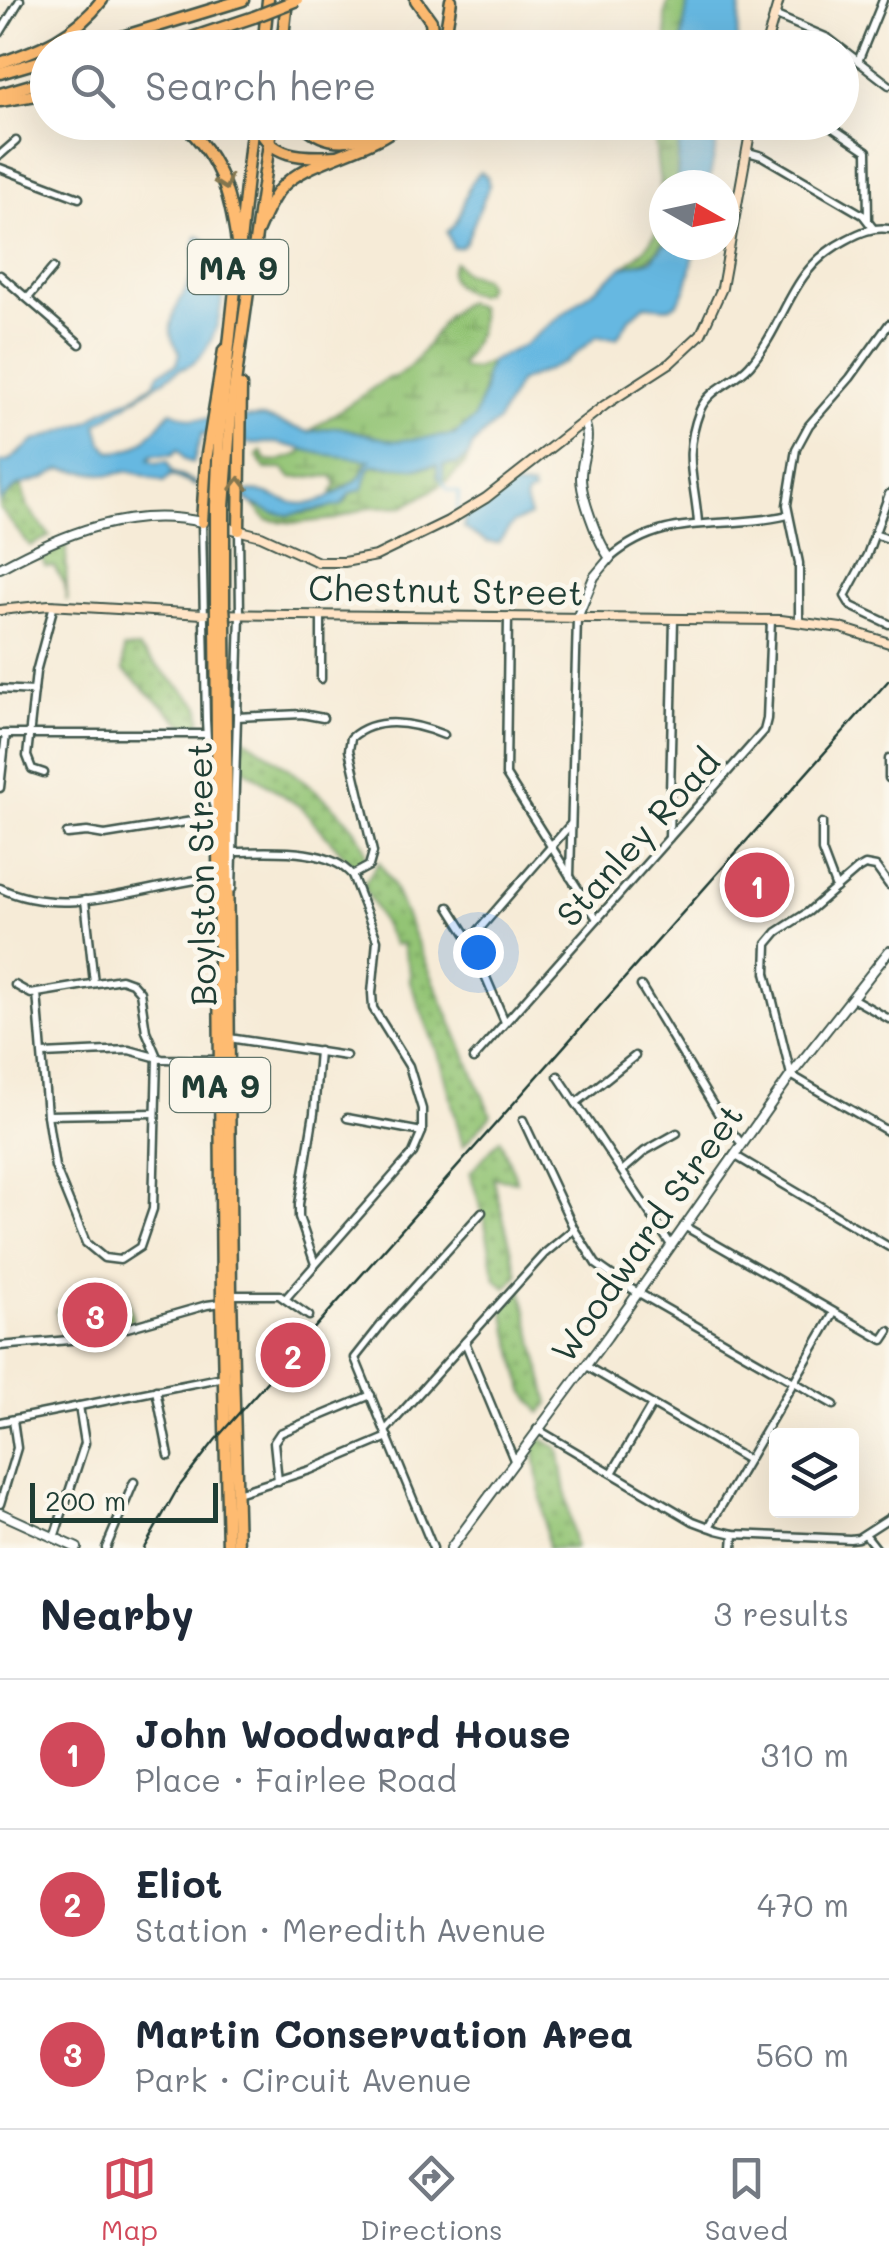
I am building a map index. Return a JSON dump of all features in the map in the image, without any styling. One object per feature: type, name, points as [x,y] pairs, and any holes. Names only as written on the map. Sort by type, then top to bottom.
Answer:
[{"type":"highway","points":[[72,30],[102,0]]},
{"type":"highway","points":[[144,30],[242,0]]},
{"type":"highway","points":[[265,30],[268,0]]},
{"type":"highway","points":[[284,30],[287,0]]},
{"type":"highway","points":[[215,30],[297,0]]},
{"type":"highway","points":[[416,0],[431,21],[432,30]]},
{"type":"highway","points":[[445,30],[450,0]]},
{"type":"highway","points":[[0,63],[30,51]]},
{"type":"highway","points":[[0,73],[30,64]]},
{"type":"highway","points":[[0,97],[30,86]]},
{"type":"highway","points":[[0,97],[30,94]]},
{"type":"highway","points":[[200,140],[220,170],[231,202],[239,257]]},
{"type":"highway","name":"MA 9","points":[[224,438],[253,140]]},
{"type":"highway","points":[[264,140],[292,155],[342,156]]},
{"type":"highway","name":"MA 9","points":[[226,412],[270,140]]},
{"type":"highway","points":[[258,230],[270,203],[285,184],[378,140]]},
{"type":"highway","points":[[202,522],[224,438],[226,412]]},
{"type":"highway","points":[[224,438],[239,530]]},
{"type":"highway","name":"Boylston Street","points":[[224,438],[217,817],[220,1060],[238,1548]]},
{"type":"highway","name":"Boylston Street","points":[[220,622],[229,1038],[224,1377],[228,1548]]},
{"type":"main road","points":[[770,30],[778,0]]},
{"type":"main road","points":[[202,522],[239,530],[318,562],[370,558],[462,513],[520,473],[584,422],[676,359],[704,328],[728,267],[750,140]]},
{"type":"main road","name":"Chestnut Street","points":[[0,610],[54,605],[204,614],[771,620],[841,628],[889,643]]},
{"type":"street","points":[[0,33],[20,0]]},
{"type":"street","points":[[883,0],[859,59],[889,84]]},
{"type":"street","points":[[774,15],[812,30]]},
{"type":"street","points":[[852,140],[869,155],[868,219],[873,228]]},
{"type":"street","points":[[0,155],[16,142]]},
{"type":"street","points":[[748,152],[762,156],[868,219]]},
{"type":"street","points":[[0,168],[79,198]]},
{"type":"street","points":[[698,524],[690,478],[690,450],[698,414],[711,393],[740,375],[759,354],[793,288],[812,263],[834,246],[873,228],[889,229]]},
{"type":"street","points":[[28,298],[53,268]]},
{"type":"street","points":[[0,275],[80,344]]},
{"type":"street","points":[[799,622],[799,563],[788,516],[789,478],[802,436],[889,324]]},
{"type":"street","points":[[584,422],[588,433],[582,487],[602,546],[610,558]]},
{"type":"street","points":[[889,494],[845,599],[854,608],[889,624]]},
{"type":"street","points":[[0,568],[58,538],[128,520],[163,516],[202,522],[206,734],[210,795],[217,817],[105,836],[67,834]]},
{"type":"street","points":[[570,877],[577,618],[592,582],[610,558],[652,532],[788,516]]},
{"type":"street","points":[[228,934],[234,852],[239,530]]},
{"type":"street","points":[[874,534],[889,539]]},
{"type":"street","points":[[44,773],[32,769],[27,760],[34,691],[54,605]]},
{"type":"street","points":[[321,615],[321,678]]},
{"type":"street","points":[[508,618],[505,770],[512,788],[597,919]]},
{"type":"street","points":[[669,839],[674,619]]},
{"type":"street","name":"Stanley Road","points":[[473,1058],[764,731],[771,620]]},
{"type":"street","points":[[0,689],[34,691]]},
{"type":"street","points":[[237,717],[302,714],[324,718]]},
{"type":"street","points":[[352,875],[369,866],[373,852],[349,750],[351,738],[372,726],[390,724],[418,725],[444,734]]},
{"type":"street","points":[[0,788],[3,734],[206,734]]},
{"type":"street","points":[[889,759],[889,778]]},
{"type":"street","points":[[822,823],[822,850],[836,888]]},
{"type":"street","points":[[470,940],[571,824]]},
{"type":"street","points":[[234,852],[327,859],[352,875],[377,940],[373,1008],[412,1076],[422,1109],[422,1132],[414,1153],[286,1298]]},
{"type":"street","points":[[889,885],[876,868],[865,865],[808,912],[776,932],[765,952],[773,1007],[791,1075],[889,1132]]},
{"type":"street","points":[[0,888],[44,899],[85,900],[218,877]]},
{"type":"street","points":[[85,900],[94,982]]},
{"type":"street","points":[[449,907],[470,940],[505,1022]]},
{"type":"street","name":"Woodward Street","points":[[451,1548],[586,1366],[791,1075],[889,952]]},
{"type":"street","points":[[15,985],[38,993],[120,980],[137,988],[156,1057],[155,1191],[148,1229],[134,1252],[112,1260],[96,1254],[86,1243],[54,1167],[38,993]]},
{"type":"street","points":[[641,986],[722,1120],[742,1144]]},
{"type":"street","points":[[852,998],[889,1020]]},
{"type":"street","points":[[229,1038],[346,1056]]},
{"type":"street","points":[[43,1054],[129,1050],[156,1057],[220,1060]]},
{"type":"street","points":[[315,1264],[299,1217],[299,1204],[314,1113],[319,1051]]},
{"type":"street","points":[[576,1102],[635,1056]]},
{"type":"street","points":[[558,1076],[671,1245]]},
{"type":"street","points":[[47,1115],[154,1112]]},
{"type":"street","points":[[347,1118],[422,1132]]},
{"type":"street","points":[[523,1120],[574,1230],[596,1264],[834,1405]]},
{"type":"street","points":[[622,1171],[645,1151],[677,1133]]},
{"type":"street","points":[[734,1155],[889,1247]]},
{"type":"street","points":[[433,1548],[356,1357],[482,1212]]},
{"type":"street","points":[[684,1226],[883,1340],[889,1331]]},
{"type":"street","points":[[236,1494],[278,1481],[387,1434],[544,1254],[574,1230]]},
{"type":"street","points":[[0,1346],[92,1338],[226,1299],[273,1294],[286,1298],[309,1316]]},
{"type":"street","points":[[709,1527],[834,1313]]},
{"type":"street","points":[[465,1342],[514,1460]]},
{"type":"street","points":[[586,1366],[748,1460]]},
{"type":"street","points":[[0,1422],[224,1377]]},
{"type":"street","points":[[156,1390],[169,1456]]},
{"type":"street","points":[[278,1481],[274,1442],[280,1433],[370,1395]]},
{"type":"street","points":[[612,1473],[652,1404]]},
{"type":"street","points":[[54,1538],[85,1443],[79,1406]]},
{"type":"street","points":[[0,1504],[18,1448],[13,1420]]},
{"type":"street","points":[[537,1429],[709,1527],[734,1534],[850,1539],[889,1518]]},
{"type":"street","points":[[106,1548],[134,1482]]},
{"type":"street","points":[[0,1513],[77,1548]]},
{"type":"street","points":[[733,1548],[734,1534]]},
{"type":"street","points":[[865,1534],[876,1548]]},
{"type":"green space","points":[[669,0],[688,0],[684,30],[666,30]]},
{"type":"green space","points":[[656,140],[679,140],[678,170],[659,170]]},
{"type":"green space","points":[[649,242],[649,258],[623,267]]},
{"type":"green space","points":[[455,262],[464,273],[483,278],[487,285],[484,291],[472,294],[455,284],[450,274]]},
{"type":"green space","points":[[466,302],[478,307],[480,323],[462,368],[475,369],[491,361],[477,413],[465,428],[442,438],[415,442],[372,437],[344,428],[308,432],[409,367],[446,319]]},
{"type":"green space","points":[[303,449],[371,460],[359,479],[331,495],[336,484],[333,476],[291,478],[284,469],[265,469],[257,456],[261,451],[267,461],[275,462],[300,454]]},
{"type":"green space","points":[[469,455],[446,482],[405,506],[369,507],[336,519],[297,523],[267,520],[253,504],[300,514],[320,510],[346,502],[350,493],[362,486],[371,466],[437,465],[437,476],[442,480],[444,464],[458,464]]},
{"type":"green space","points":[[21,484],[27,506],[50,536],[30,546],[0,509],[0,502]]},
{"type":"green space","points":[[66,539],[67,601],[65,584],[54,567],[45,566],[41,553]]},
{"type":"green space","points":[[138,648],[200,706],[201,720],[197,726],[187,728],[123,670],[124,649]]},
{"type":"green space","points":[[241,736],[300,777],[346,820],[361,839],[365,856],[355,868],[302,808],[240,766]]},
{"type":"green space","points":[[379,862],[392,883],[491,1115],[463,1146],[442,1064],[410,982],[401,943],[394,945],[363,885]]},
{"type":"green space","points":[[500,1139],[517,1181],[493,1178],[518,1275],[506,1288],[495,1278],[484,1218],[470,1173]]},
{"type":"green space","points":[[521,1289],[549,1403],[541,1413],[524,1391],[503,1309]]},
{"type":"green space","points":[[126,1293],[133,1320],[65,1334],[56,1310]]},
{"type":"green space","points":[[542,1439],[559,1449],[575,1548],[548,1548],[534,1446]]},
{"type":"water","points":[[688,0],[741,0],[738,30],[684,30]]},
{"type":"water","points":[[679,140],[717,140],[711,170],[678,170]]},
{"type":"water","points":[[481,172],[489,186],[466,242],[453,248],[447,232],[458,219],[470,185]]},
{"type":"water","points":[[197,236],[210,245],[218,261],[222,282],[216,327],[208,347],[195,362],[97,424],[102,443],[112,452],[139,444],[171,411],[192,419],[263,417],[308,432],[338,427],[393,441],[454,435],[474,419],[491,361],[524,345],[623,267],[652,260],[693,260],[685,289],[676,303],[664,308],[645,305],[629,319],[617,338],[596,337],[566,362],[519,382],[497,422],[473,444],[469,455],[458,464],[443,465],[443,481],[438,478],[437,465],[374,465],[369,468],[363,489],[350,493],[342,505],[289,515],[273,513],[247,501],[245,493],[261,492],[299,504],[323,500],[358,479],[371,460],[278,443],[245,443],[244,434],[202,434],[193,463],[178,450],[149,459],[157,463],[167,461],[172,472],[196,486],[171,475],[164,482],[130,471],[109,475],[61,469],[17,486],[0,502],[0,462],[7,462],[34,441],[90,421],[102,411],[132,398],[154,383],[160,372],[177,364],[180,353],[172,338],[172,320],[192,276]]},
{"type":"water","points":[[510,487],[532,488],[533,493],[525,501],[530,516],[513,523],[498,543],[487,542],[464,528],[465,517]]},
{"type":"waterway","points":[[442,481],[448,490],[459,492],[457,511]]},
{"type":"tram line","points":[[144,1548],[178,1488],[216,1439],[889,680]]},
{"type":"place","name":"John Woodward House","points":[[757,885]]},
{"type":"place","name":"Martin Conservation Area","points":[[95,1315]]},
{"type":"place","name":"Eliot","points":[[293,1355]]}]
